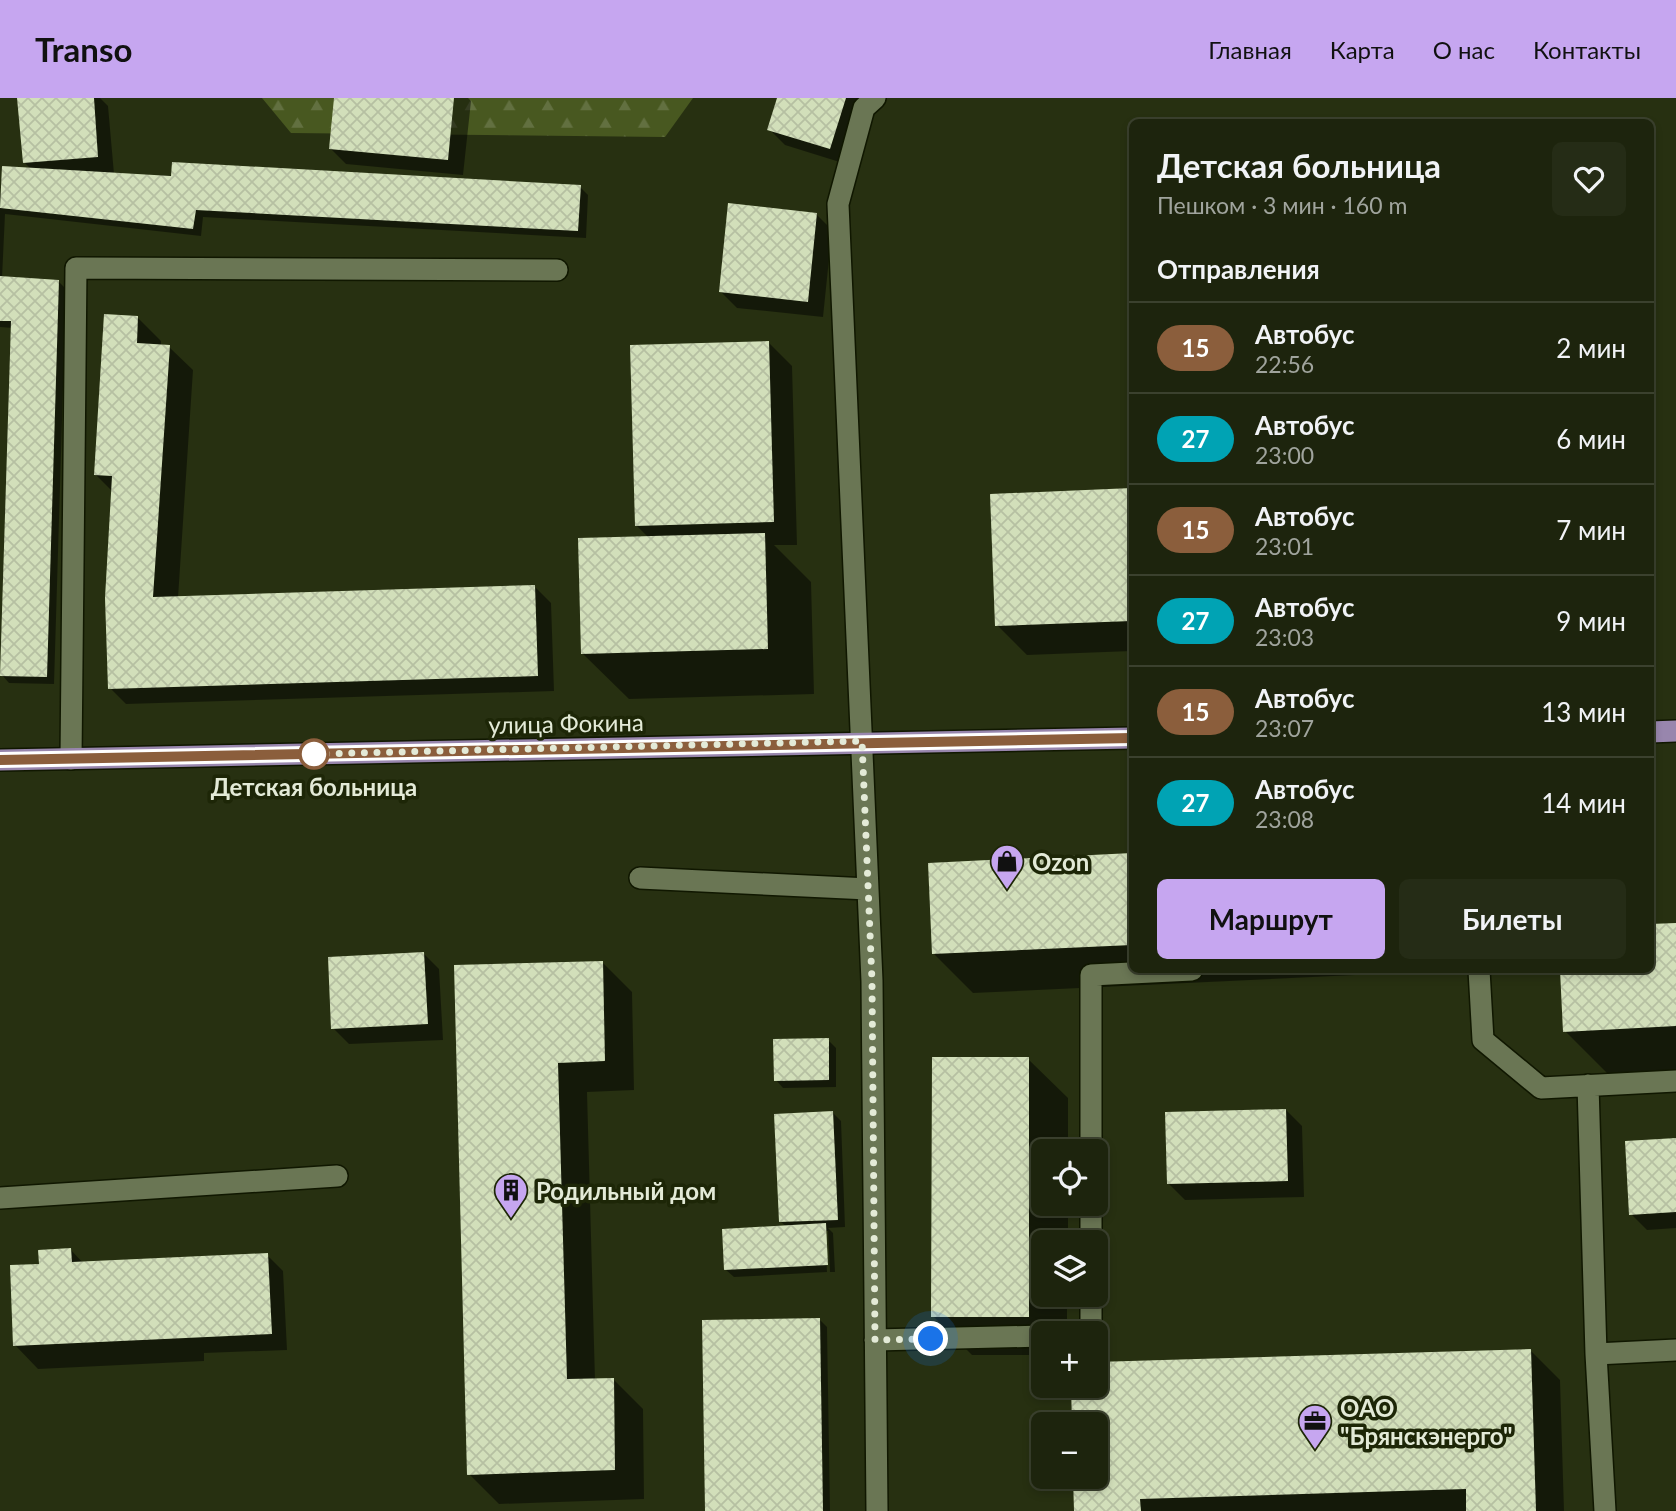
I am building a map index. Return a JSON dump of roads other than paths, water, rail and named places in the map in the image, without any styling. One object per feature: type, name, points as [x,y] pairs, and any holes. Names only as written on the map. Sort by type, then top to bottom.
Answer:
[{"type":"main road","points":[[1654,732],[1676,731]]},
{"type":"main road","name":"улица Фокина","points":[[0,760],[862,741],[1129,738]]},
{"type":"lane","points":[[875,98],[864,108],[838,204],[872,981],[877,1511]]},
{"type":"lane","points":[[71,759],[76,268],[557,270]]},
{"type":"lane","points":[[640,878],[868,889]]},
{"type":"lane","points":[[1091,1139],[1091,975],[1131,973]]},
{"type":"lane","points":[[1479,973],[1483,1040],[1541,1088],[1676,1081]]},
{"type":"lane","points":[[1588,1084],[1596,1354],[1605,1511]]},
{"type":"lane","points":[[0,1198],[337,1176]]},
{"type":"lane","points":[[875,1340],[1031,1336]]},
{"type":"lane","points":[[1596,1354],[1676,1350]]},
{"type":"place","name":"Детская больница","points":[[314,754]]},
{"type":"place","name":"Ozon","points":[[1007,891]]},
{"type":"place","name":"Родильный дом","points":[[511,1220]]},
{"type":"place","name":"ОАО \"Брянскэнерго\"","points":[[1315,1451]]}]
